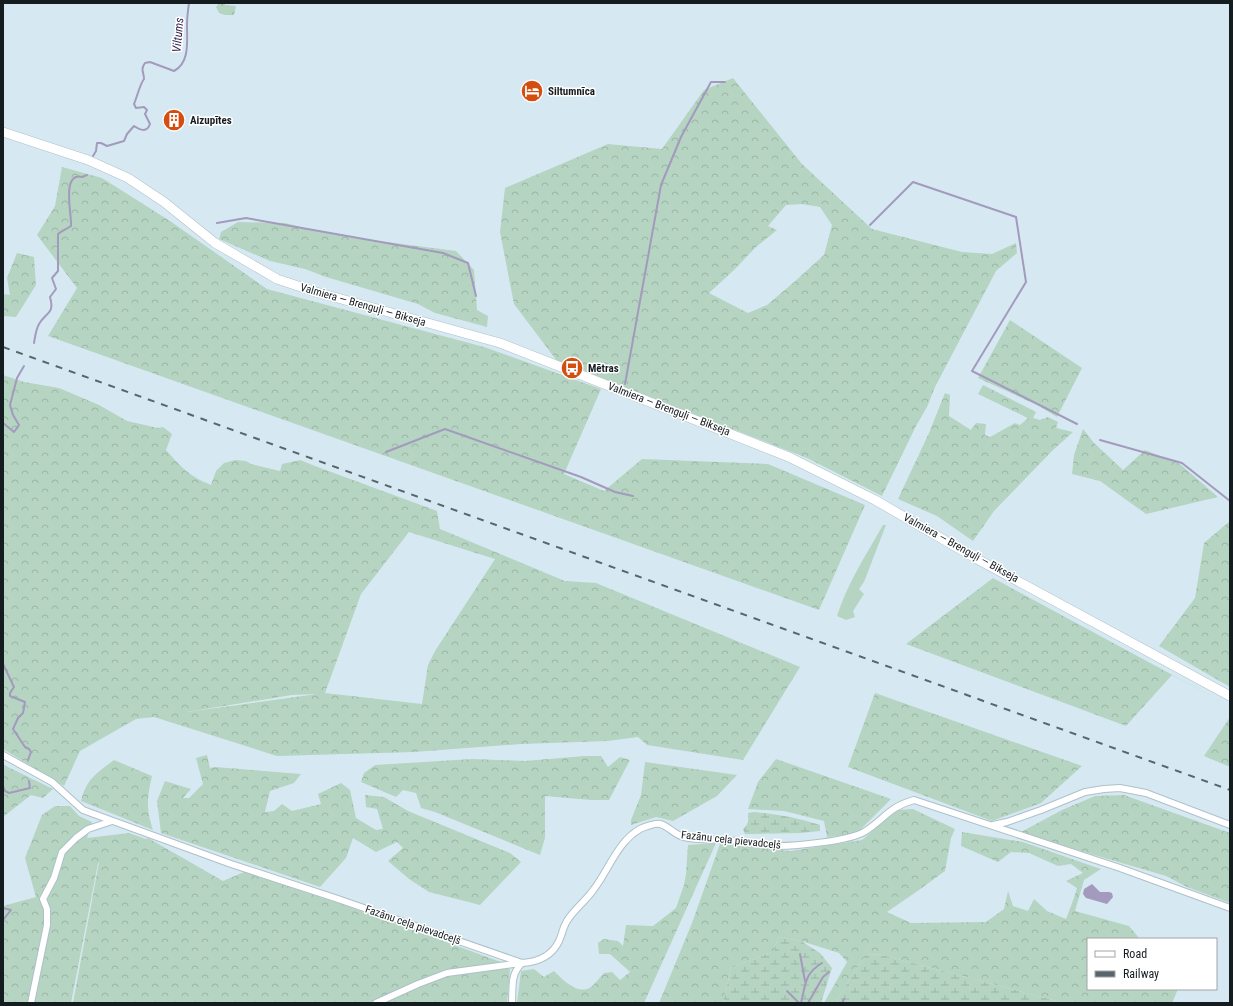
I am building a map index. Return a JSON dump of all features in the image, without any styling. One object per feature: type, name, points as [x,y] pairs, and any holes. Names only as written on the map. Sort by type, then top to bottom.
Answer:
[{"type":"main road","name":"Valmiera — Brenguļi — Bikseja","points":[[3,132],[88,160],[128,178],[164,202],[215,243],[277,279],[316,292],[500,344],[789,457],[875,500],[977,558],[1230,696]]},
{"type":"street","name":"Fazānu ceļa pievadceļš","points":[[3,755],[52,782],[82,810],[231,864],[338,899],[522,963],[541,959],[556,947],[565,923],[594,890],[616,853],[639,829],[660,824],[675,834],[683,837],[728,840],[778,846],[820,842],[854,837],[864,832],[893,808],[914,800],[1120,868],[1230,908]]},
{"type":"street","points":[[993,825],[1007,822],[1085,792],[1120,788],[1146,793],[1230,825]]},
{"type":"street","points":[[31,1003],[47,925],[47,909],[43,899],[54,878],[62,852],[76,838],[88,829],[114,821]]},
{"type":"street","points":[[376,1003],[447,973],[522,963]]},
{"type":"street","points":[[512,1003],[514,974],[516,969],[522,963]]},
{"type":"green space","points":[[219,3],[236,6],[234,15],[219,13],[216,7]]},
{"type":"green space","points":[[733,78],[802,164],[872,229],[962,252],[992,254],[1016,243],[1017,253],[996,271],[935,387],[927,407],[916,426],[882,496],[807,458],[557,361],[514,304],[500,232],[505,188],[608,144],[662,149],[704,90]],"holes":[[[802,204],[820,207],[832,225],[824,255],[767,305],[748,313],[709,293],[756,247],[777,230],[768,226],[786,205]]]},
{"type":"green space","points":[[62,167],[102,178],[170,221],[267,289],[484,347],[601,389],[564,474],[604,491],[642,459],[768,464],[865,505],[819,610],[48,336],[77,288],[37,235],[55,206]]},
{"type":"green space","points":[[238,222],[285,223],[356,238],[456,251],[474,270],[477,310],[488,316],[487,327],[435,313],[418,304],[326,277],[305,269],[270,261],[219,239],[221,232]]},
{"type":"green space","points":[[17,253],[34,257],[36,285],[16,317],[3,316],[3,294],[10,295],[7,278]]},
{"type":"green space","points":[[1010,320],[1082,368],[1057,417],[1037,405],[978,378]]},
{"type":"green space","points":[[3,375],[24,382],[59,388],[99,405],[127,421],[158,428],[163,427],[172,434],[166,450],[186,471],[211,485],[216,471],[224,463],[235,460],[246,461],[251,464],[280,471],[282,464],[300,460],[437,511],[440,529],[565,581],[596,583],[800,667],[743,760],[647,745],[638,737],[608,741],[521,744],[414,752],[277,756],[154,717],[136,719],[80,751],[64,786],[3,749]],"holes":[[[409,532],[495,559],[435,651],[428,665],[422,704],[325,693],[361,594]],[[317,694],[187,712],[292,695]]]},
{"type":"green space","points":[[983,385],[1036,412],[1033,418],[1040,420],[1048,417],[1058,422],[1056,428],[1073,432],[1052,451],[994,511],[973,541],[937,516],[898,499],[929,433],[945,393],[950,395],[949,416],[971,430],[976,423],[986,424],[985,435],[990,437],[1015,423],[1020,425],[1028,418],[978,394]]},
{"type":"green space","points":[[1083,429],[1094,443],[1123,470],[1145,450],[1180,464],[1218,497],[1146,514],[1100,481],[1072,474],[1074,455]]},
{"type":"green space","points":[[1230,521],[1230,687],[1159,646],[1195,598],[1204,543]]},
{"type":"green space","points":[[883,525],[886,525],[864,582],[859,589],[864,594],[853,611],[855,617],[846,620],[837,616],[851,581]]},
{"type":"green space","points":[[993,578],[1230,706],[1172,675],[1126,726],[906,644]]},
{"type":"green space","points":[[875,693],[1082,766],[1041,803],[992,821],[848,767]]},
{"type":"green space","points":[[1230,717],[1230,767],[1204,756]]},
{"type":"green space","points":[[207,755],[210,768],[215,767],[301,774],[294,783],[270,791],[265,812],[274,811],[282,804],[292,811],[321,804],[318,794],[341,783],[350,790],[356,818],[376,830],[383,829],[377,809],[366,807],[365,795],[384,797],[408,811],[510,853],[521,862],[480,905],[429,892],[409,879],[388,861],[403,848],[397,842],[376,852],[353,838],[346,858],[320,887],[161,833],[157,801],[165,781],[191,789],[183,798],[189,798],[203,784],[196,758]]},
{"type":"green space","points":[[601,756],[608,767],[620,757],[630,760],[609,800],[545,796],[545,838],[540,855],[435,812],[421,808],[416,793],[403,790],[396,797],[361,782],[364,773],[375,765],[473,759],[525,761]]},
{"type":"green space","points":[[776,759],[891,799],[856,834],[827,837],[824,821],[784,811],[748,809],[758,782]]},
{"type":"green space","points":[[114,760],[152,776],[148,803],[149,815],[153,830],[81,801],[86,787],[93,777]]},
{"type":"green space","points":[[645,762],[737,775],[717,796],[673,821],[656,817],[631,825],[631,820],[641,795]]},
{"type":"green space","points":[[3,764],[53,789],[43,798],[31,795],[3,817]]},
{"type":"green space","points":[[1124,795],[1230,833],[1230,903],[1187,887],[1166,876],[1021,832],[1062,810],[1095,796]]},
{"type":"green space","points":[[55,806],[70,806],[79,816],[92,822],[87,838],[129,833],[146,839],[148,838],[223,881],[244,872],[344,905],[501,962],[446,971],[414,983],[371,1003],[73,1003],[99,862],[71,1003],[3,1003],[3,906],[36,897],[25,858],[42,815]]},
{"type":"green space","points":[[913,809],[955,829],[951,838],[945,871],[887,912],[911,923],[986,922],[1004,909],[1008,891],[1013,906],[1028,911],[1034,899],[1047,911],[1066,919],[1077,888],[1066,881],[1083,873],[1071,864],[1058,866],[1029,853],[1011,852],[998,862],[961,846],[962,832],[1023,842],[1101,869],[1084,880],[1075,911],[1129,926],[1139,938],[1087,938],[1087,990],[1178,990],[1172,1003],[1061,1003],[882,955],[866,954],[835,1003],[824,1003],[847,962],[839,953],[801,941],[778,937],[774,951],[731,968],[723,1003],[659,1003],[692,923],[720,844],[790,851],[862,840],[897,810]]},
{"type":"green space","points":[[754,812],[787,817],[820,825],[820,831],[801,833],[745,834],[743,829],[748,822],[748,813]]},
{"type":"green space","points":[[716,843],[644,1003],[517,1003],[521,971],[534,969],[544,977],[554,971],[571,985],[581,989],[591,987],[604,973],[612,972],[620,980],[630,972],[610,954],[599,954],[598,943],[604,939],[618,941],[623,946],[626,925],[653,926],[676,908],[684,885],[688,845]]},
{"type":"green space","points":[[778,937],[801,941],[820,953],[832,968],[821,1003],[723,1003],[731,968],[774,951]]},
{"type":"green space","points":[[866,954],[882,955],[1061,1003],[835,1003]]},
{"type":"green space","points":[[507,966],[510,970],[507,1003],[382,1003],[448,974]]},
{"type":"shaded area","points":[[1092,884],[1100,892],[1112,893],[1113,897],[1107,904],[1086,898],[1083,894],[1084,889]]},
{"type":"waterway","name":"Viltums","points":[[93,156],[96,151],[97,143],[107,146],[124,141],[127,134],[134,126],[143,130],[149,127],[150,124],[145,114],[147,110],[144,107],[136,108],[134,104],[144,79],[143,67],[145,63],[150,62],[174,71],[183,63],[187,44],[189,3]]},
{"type":"waterway","points":[[625,384],[661,185],[681,137],[711,82],[725,82]]},
{"type":"waterway","name":"Viltums","points":[[34,343],[38,326],[51,310],[50,297],[56,289],[52,278],[58,271],[58,234],[71,226],[69,196],[70,187],[72,181],[76,177],[87,175]]},
{"type":"waterway","points":[[870,225],[913,182],[1016,217],[1026,282],[972,371],[1077,424]]},
{"type":"waterway","points":[[217,223],[246,218],[443,253],[468,263],[476,296]]},
{"type":"waterway","name":"Viltums","points":[[3,423],[14,432],[19,425],[13,415],[10,405],[17,378],[24,366]]},
{"type":"waterway","points":[[386,452],[445,429],[581,477],[615,492],[633,496]]},
{"type":"waterway","points":[[1100,440],[1182,463],[1230,501]]},
{"type":"waterway","name":"Viltums","points":[[3,664],[14,687],[10,693],[10,696],[25,702],[23,713],[18,718],[13,729],[25,747],[31,752],[28,760]]},
{"type":"waterway","name":"Viltums","points":[[3,786],[5,791],[9,793],[30,788],[29,781]]},
{"type":"waterway","name":"Viltums","points":[[3,908],[11,910],[3,920]]},
{"type":"waterway","points":[[800,954],[805,981]]},
{"type":"waterway","points":[[801,1003],[809,975],[822,963]]},
{"type":"waterway","points":[[808,1003],[823,977],[829,972]]},
{"type":"waterway","points":[[787,991],[799,1003]]},
{"type":"waterway","points":[[842,1003],[844,999]]},
{"type":"railway","points":[[3,347],[1230,790]]},
{"type":"place","name":"Siltumnīca","points":[[532,91]]},
{"type":"place","name":"Aizupītes","points":[[174,120]]},
{"type":"place","name":"Mētras","points":[[572,368]]}]
